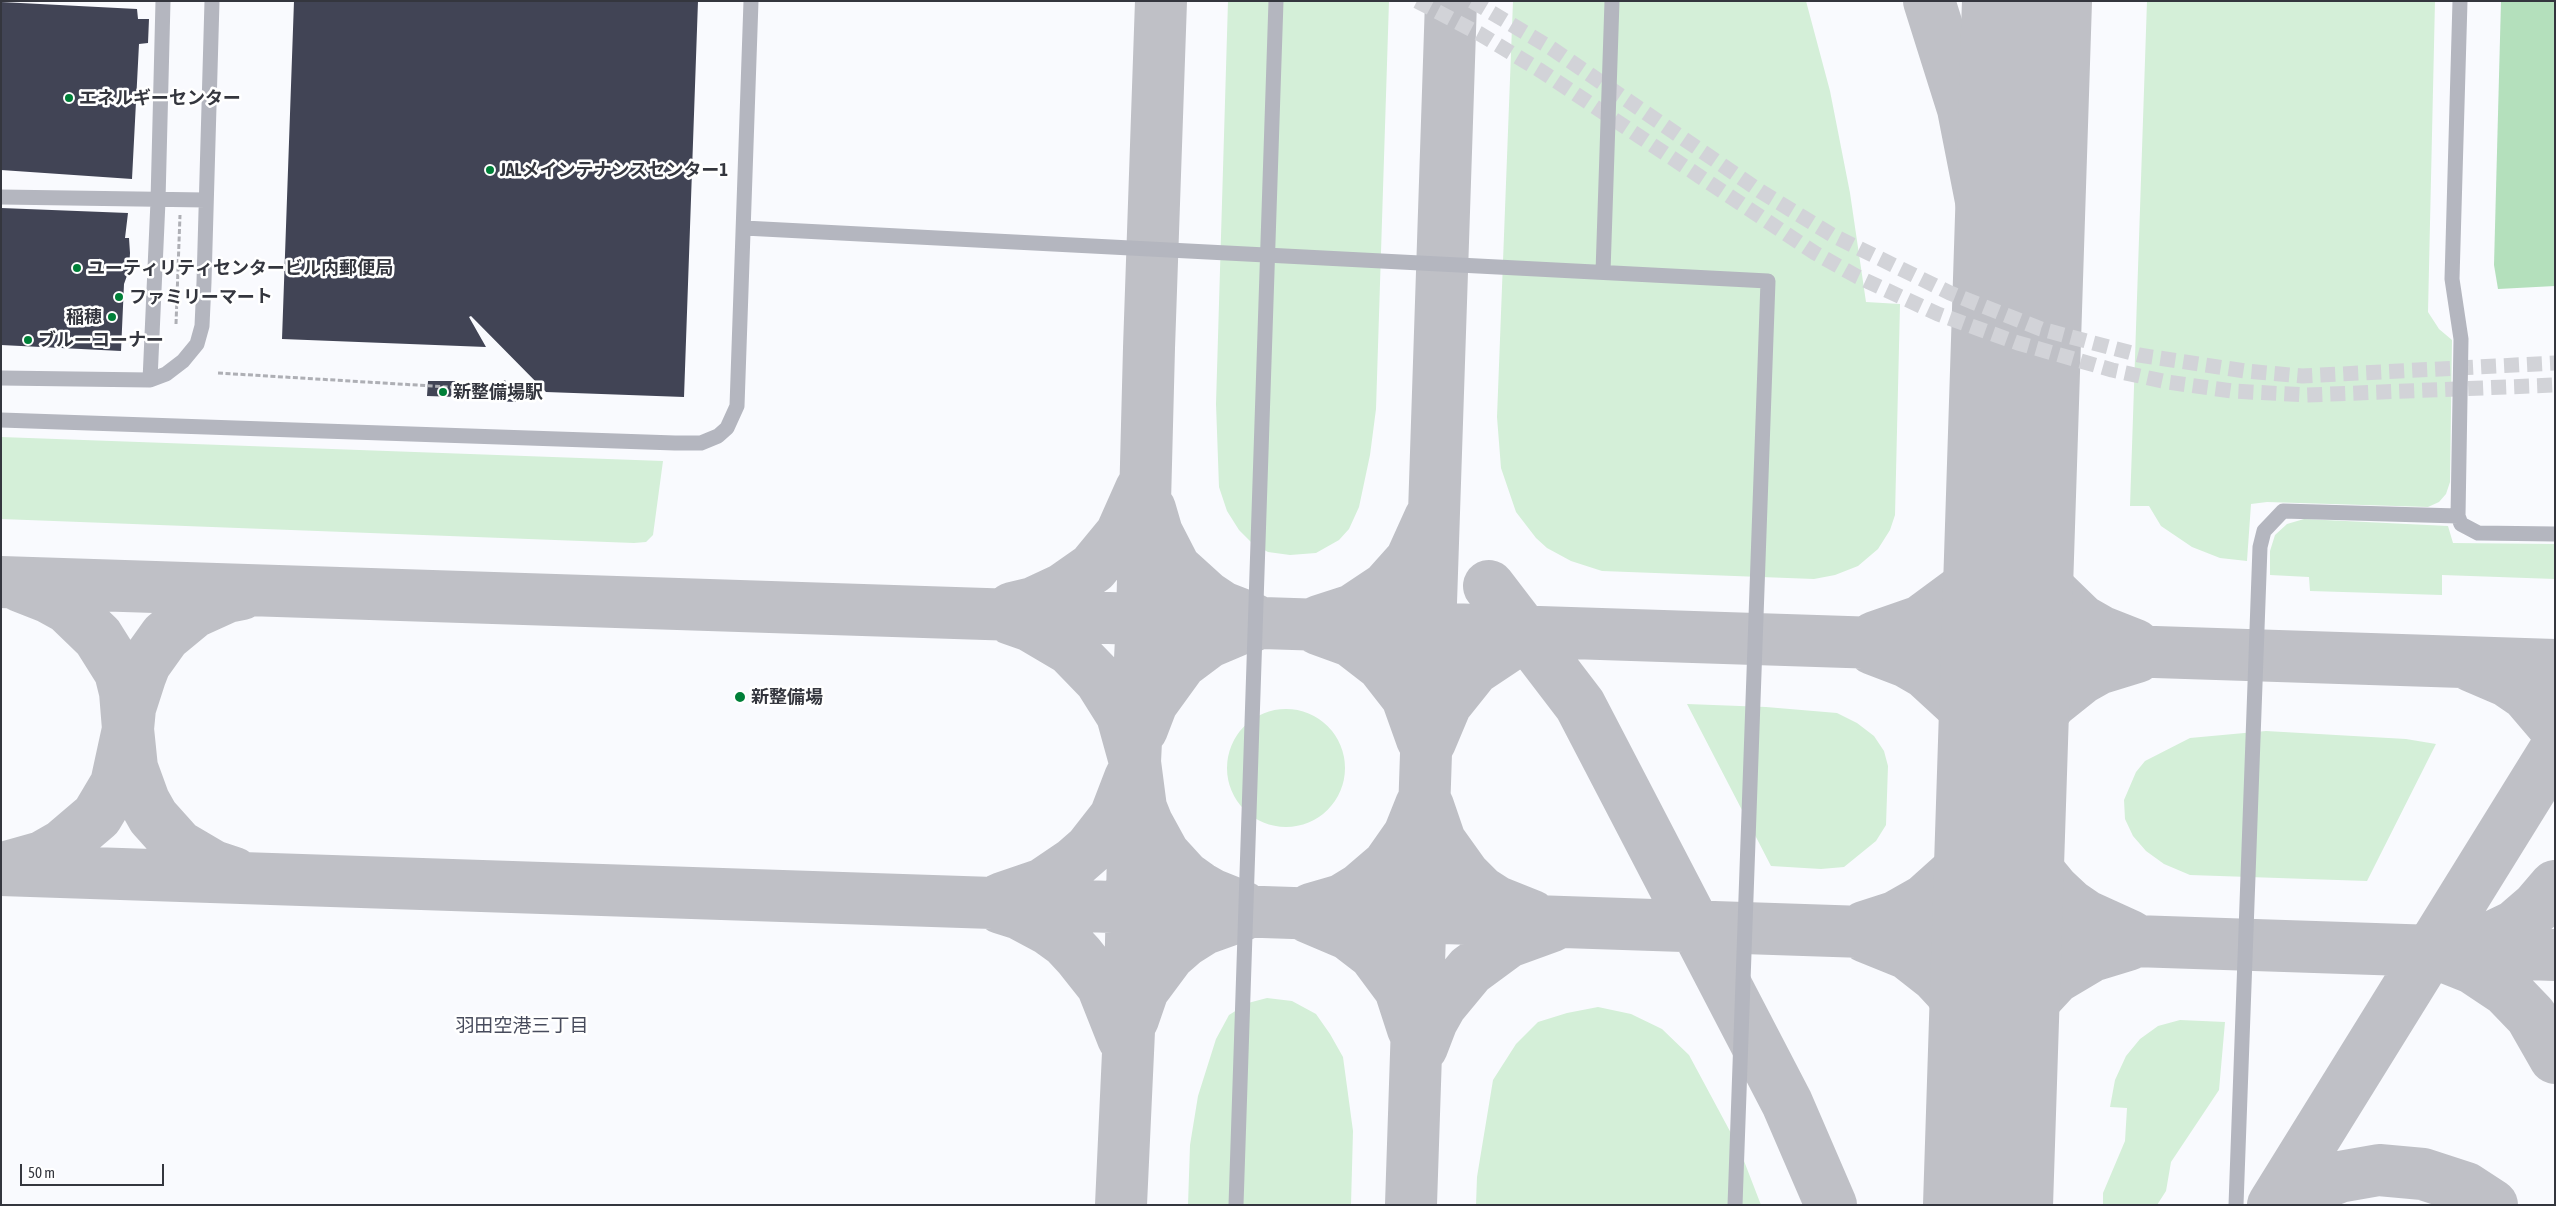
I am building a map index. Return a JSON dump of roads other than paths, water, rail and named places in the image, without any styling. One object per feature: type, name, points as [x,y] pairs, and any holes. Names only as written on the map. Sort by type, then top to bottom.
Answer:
[{"type":"street","points":[[150,380],[158,201],[163,1]]},
{"type":"street","points":[[1,378],[118,382],[150,380],[166,374],[183,361],[197,344],[202,326],[212,1]]},
{"type":"street","points":[[1,420],[701,442],[718,436],[727,428],[737,406],[751,1]]},
{"type":"street","points":[[1236,1205],[1276,1]]},
{"type":"street","points":[[1603,272],[1612,1]]},
{"type":"street","points":[[2460,1],[2452,279],[2461,339],[2458,516],[2461,524],[2478,533],[2555,534]]},
{"type":"street","points":[[1,197],[158,201],[206,200]]},
{"type":"street","points":[[744,228],[1768,281],[1735,1205]]},
{"type":"street","points":[[2236,1205],[2260,547],[2264,531],[2283,511],[2458,516]]},
{"type":"tunnel","points":[[1417,1],[1480,34],[1541,71],[1815,253],[1858,277],[1938,314],[2018,343],[2112,370],[2167,382],[2232,391],[2307,395],[2555,385]]},
{"type":"tunnel","points":[[1472,1],[1551,48],[1760,191],[1832,235],[1950,293],[2041,329],[2139,355],[2245,371],[2302,376],[2555,363]]},
{"type":"place","name":"エネルギーセンター","points":[[69,98]]},
{"type":"place","name":"JALメインテナンスセンター1","points":[[490,170]]},
{"type":"place","name":"ユーティリティセンタービル内郵便局","points":[[77,268]]},
{"type":"place","name":"ファミリーマート","points":[[119,297]]},
{"type":"place","name":"稲穂","points":[[112,317]]},
{"type":"place","name":"ブルーコーナー","points":[[28,340]]},
{"type":"place","name":"新整備場駅","points":[[443,392]]},
{"type":"place","name":"新整備場","points":[[740,697]]},
{"type":"district","name":"羽田空港三丁目","points":[[522,1026]]}]
